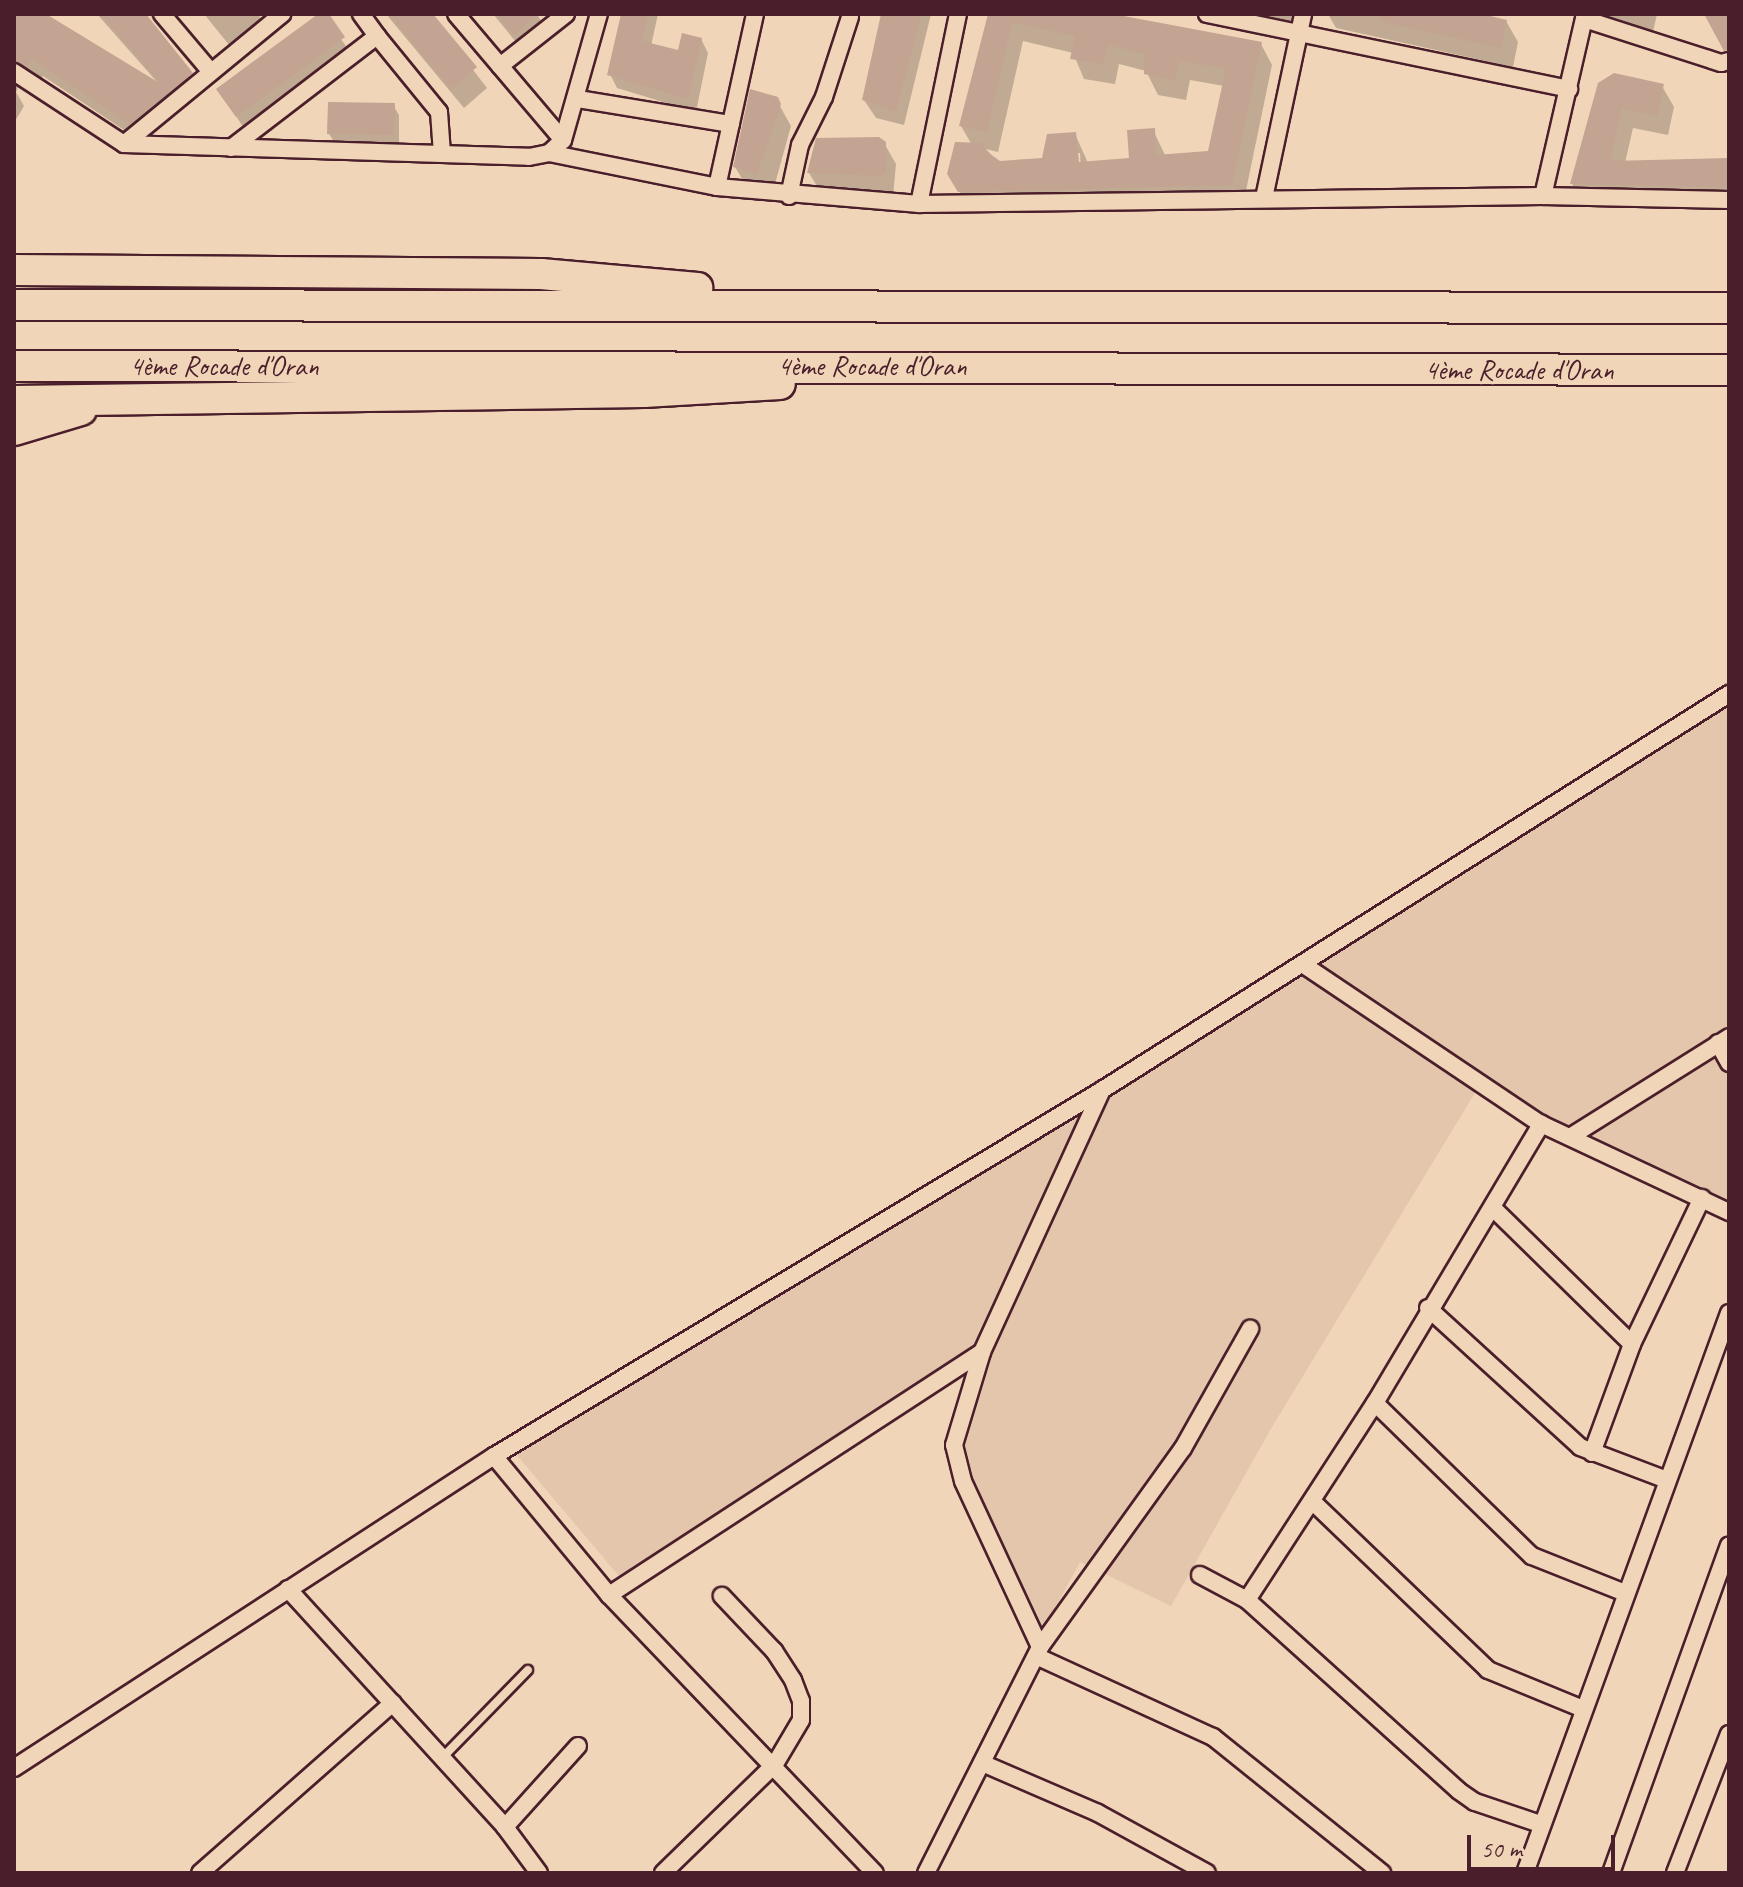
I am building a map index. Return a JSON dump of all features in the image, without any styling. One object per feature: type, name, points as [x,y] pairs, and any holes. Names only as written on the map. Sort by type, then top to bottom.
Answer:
[{"type":"highway","points":[[14,256],[72,268]]},
{"type":"highway","points":[[14,270],[72,268],[541,274],[814,303]]},
{"type":"highway","points":[[14,305],[814,303],[1729,308]]},
{"type":"highway","points":[[14,401],[644,392],[809,382],[942,365]]},
{"type":"highway","name":"4ème Rocade d'Oran","points":[[14,366],[942,365],[1729,370]]},
{"type":"highway","points":[[14,430],[127,399]]},
{"type":"street","points":[[162,14],[211,72]]},
{"type":"street","points":[[124,144],[282,14]]},
{"type":"street","points":[[361,14],[439,112],[442,154]]},
{"type":"street","points":[[456,14],[563,140]]},
{"type":"street","points":[[500,66],[566,14]]},
{"type":"street","points":[[549,153],[563,140],[578,99],[599,14]]},
{"type":"street","points":[[717,187],[755,14]]},
{"type":"street","points":[[919,204],[958,14]]},
{"type":"street","points":[[1207,14],[1569,89]]},
{"type":"street","points":[[1264,198],[1303,14]]},
{"type":"street","points":[[1543,196],[1585,16],[1721,63],[1729,61]]},
{"type":"street","points":[[789,196],[800,145],[824,97],[850,17]]},
{"type":"street","points":[[231,148],[377,36]]},
{"type":"street","points":[[14,72],[124,144],[442,154],[549,153],[717,187],[789,196],[919,204],[1543,196],[1729,200]]},
{"type":"street","points":[[578,99],[731,124]]},
{"type":"street","points":[[14,1768],[494,1456],[1102,1090],[1729,694]]},
{"type":"street","points":[[1304,965],[1541,1124],[1573,1135],[1729,1212]]},
{"type":"street","points":[[1573,1135],[1724,1040],[1729,1063]]},
{"type":"street","points":[[1102,1090],[982,1352],[954,1445],[963,1481],[1038,1651],[1213,1737],[1373,1870]]},
{"type":"street","points":[[1247,1600],[1375,1403],[1428,1308],[1494,1209],[1541,1124]]},
{"type":"street","points":[[1592,1453],[1632,1344],[1702,1198]]},
{"type":"street","points":[[1494,1209],[1632,1344]]},
{"type":"street","points":[[1428,1308],[1592,1453],[1667,1480]]},
{"type":"street","points":[[1528,1872],[1540,1824],[1729,1313]]},
{"type":"street","points":[[926,1873],[1038,1651],[1183,1448],[1250,1329]]},
{"type":"street","points":[[609,1595],[982,1352]]},
{"type":"street","points":[[1375,1403],[1532,1556],[1625,1593]]},
{"type":"street","points":[[494,1456],[609,1595],[775,1764],[875,1873]]},
{"type":"street","points":[[1312,1501],[1488,1670],[1583,1709]]},
{"type":"street","points":[[1611,1873],[1729,1546]]},
{"type":"street","points":[[1200,1575],[1247,1600],[1459,1791],[1475,1802],[1540,1824]]},
{"type":"street","points":[[288,1589],[505,1827],[539,1873]]},
{"type":"street","points":[[663,1873],[775,1764],[801,1720],[801,1701],[774,1651],[722,1596]]},
{"type":"street","points":[[200,1873],[393,1703]]},
{"type":"street","points":[[1675,1873],[1729,1734]]},
{"type":"street","points":[[505,1827],[578,1746]]},
{"type":"street","points":[[982,1763],[1098,1813],[1207,1873]]},
{"type":"lane","points":[[442,1758],[528,1670]]},
{"type":"shaded area","points":[[1729,704],[1729,1216],[1481,1083],[1272,1427],[1171,1606],[1080,1562],[1042,1632],[962,1454],[959,1415],[973,1353],[624,1582],[515,1453]]},
{"type":"building","points":[[14,14],[46,14],[161,84],[101,14],[146,14],[193,73],[130,124],[32,59],[27,67],[14,61]]},
{"type":"building","points":[[318,14],[329,14],[345,37],[236,117],[216,89]]},
{"type":"building","points":[[389,14],[433,14],[477,67],[451,89]]},
{"type":"building","points":[[496,14],[538,14],[514,35]]},
{"type":"building","points":[[621,14],[648,14],[642,41],[678,50],[682,33],[702,38],[688,99],[607,75]]},
{"type":"building","points":[[881,14],[921,14],[896,112],[862,100]]},
{"type":"building","points":[[988,14],[1113,14],[1262,42],[1232,185],[958,192],[947,174],[955,142],[985,143],[983,149],[1000,161],[1042,158],[1047,134],[1076,132],[1079,162],[1129,158],[1127,130],[1155,128],[1156,155],[1208,151],[1226,68],[1179,61],[1175,81],[1144,74],[1145,54],[1108,45],[1103,64],[1070,59],[1075,36],[1012,22],[987,132],[959,126]]},
{"type":"building","points":[[1380,14],[1482,14],[1507,20],[1501,48],[1380,21]]},
{"type":"building","points":[[1704,14],[1729,14],[1729,50],[1724,51]]},
{"type":"building","points":[[1614,73],[1664,84],[1657,116],[1622,108],[1610,161],[1729,158],[1729,187],[1570,184],[1598,83]]},
{"type":"building","points":[[750,89],[778,97],[781,104],[757,174],[733,167]]},
{"type":"building","points":[[328,102],[395,103],[394,135],[327,134]]},
{"type":"building","points":[[879,137],[886,142],[886,172],[881,176],[807,173],[816,138]]}]
